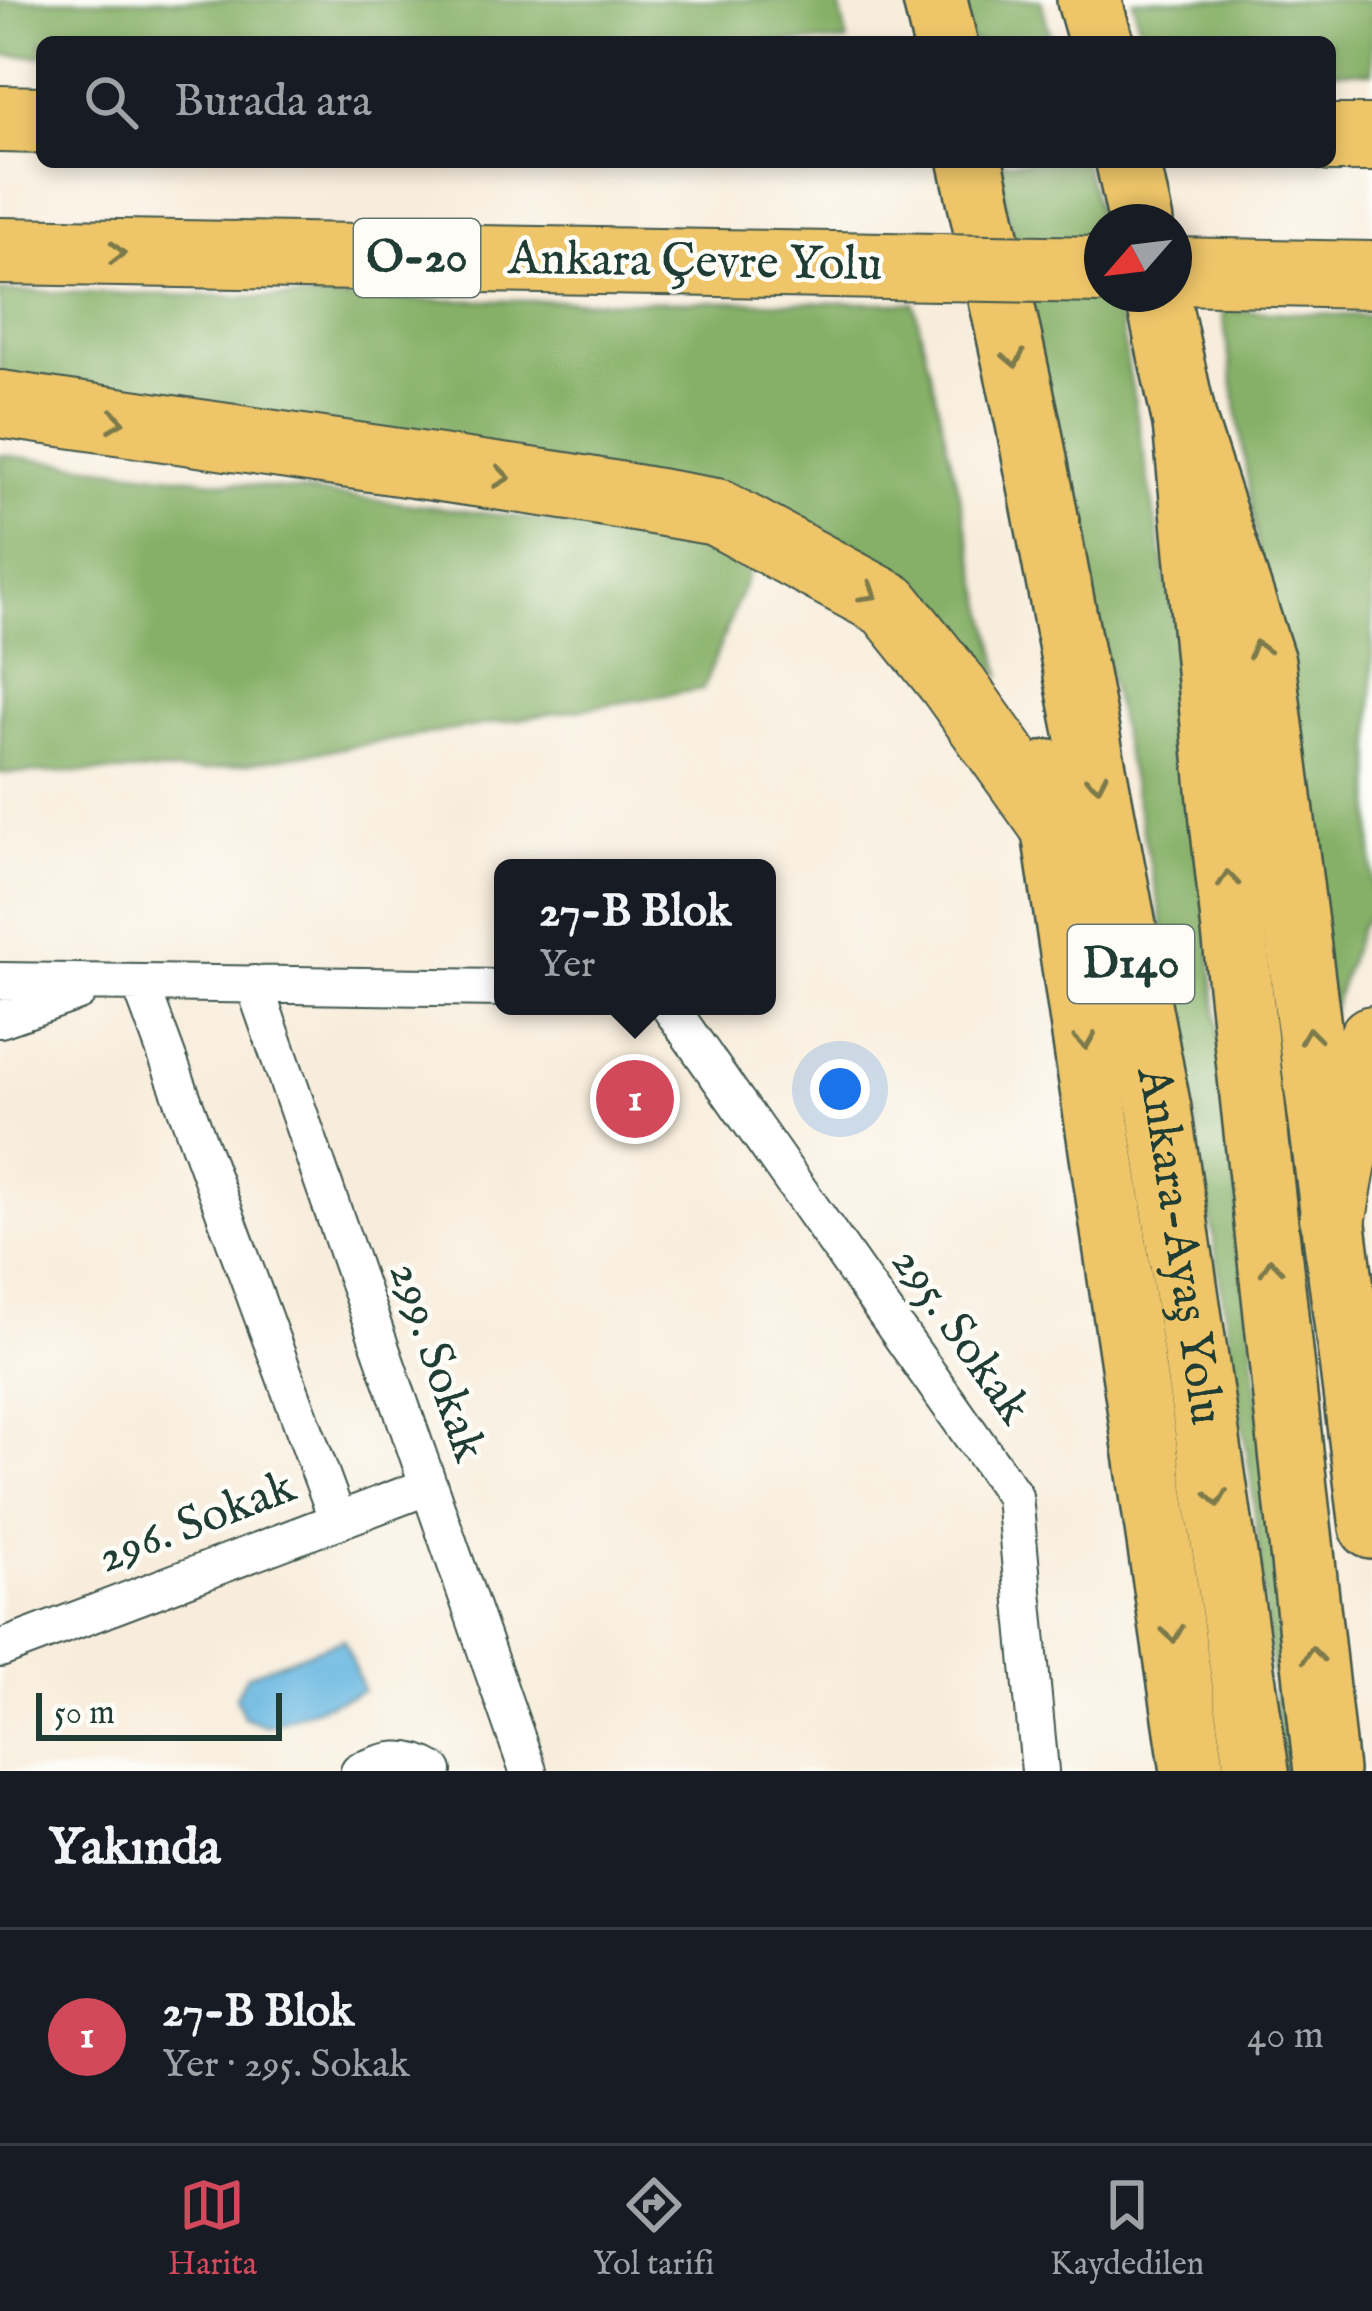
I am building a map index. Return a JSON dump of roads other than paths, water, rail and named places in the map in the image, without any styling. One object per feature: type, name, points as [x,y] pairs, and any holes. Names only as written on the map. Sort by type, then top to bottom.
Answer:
[{"type":"highway","points":[[935,0],[944,36]]},
{"type":"highway","points":[[1090,0],[1099,36]]},
{"type":"highway","points":[[0,119],[36,120]]},
{"type":"highway","points":[[1336,138],[1372,138]]},
{"type":"highway","name":"Ankara-Ayaş Yolu","points":[[972,168],[1028,423],[1160,1109],[1257,1771]]},
{"type":"highway","points":[[1129,168],[1137,204]]},
{"type":"highway","name":"Ankara Çevre Yolu","points":[[0,251],[1084,270]]},
{"type":"highway","points":[[1192,272],[1372,275]]},
{"type":"highway","name":"D140","points":[[1161,312],[1185,422]]},
{"type":"highway","points":[[0,404],[716,512],[889,604],[1053,825]]},
{"type":"highway","points":[[1185,422],[1263,662],[1372,1527]]},
{"type":"highway","name":"Ankara-Ayaş Yolu","points":[[1185,422],[1224,845],[1326,1771]]},
{"type":"highway","points":[[1028,423],[1053,825],[1193,1771]]},
{"type":"highway","points":[[1333,1217],[1357,1087],[1372,1039]]},
{"type":"street","points":[[0,981],[494,988]]},
{"type":"street","points":[[0,1019],[122,982]]},
{"type":"street","points":[[122,982],[338,1521]]},
{"type":"street","name":"299. Sokak","points":[[254,984],[528,1771]]},
{"type":"street","name":"295. Sokak","points":[[675,1015],[1014,1496],[1040,1771]]},
{"type":"street","name":"296. Sokak","points":[[0,1649],[429,1486]]},
{"type":"street","points":[[359,1771],[396,1757],[434,1771]]},
{"type":"water","points":[[344,1639],[363,1691],[266,1726],[244,1717],[236,1696],[247,1675]]},
{"type":"place","name":"27-B Blok","points":[[635,1099]]}]
